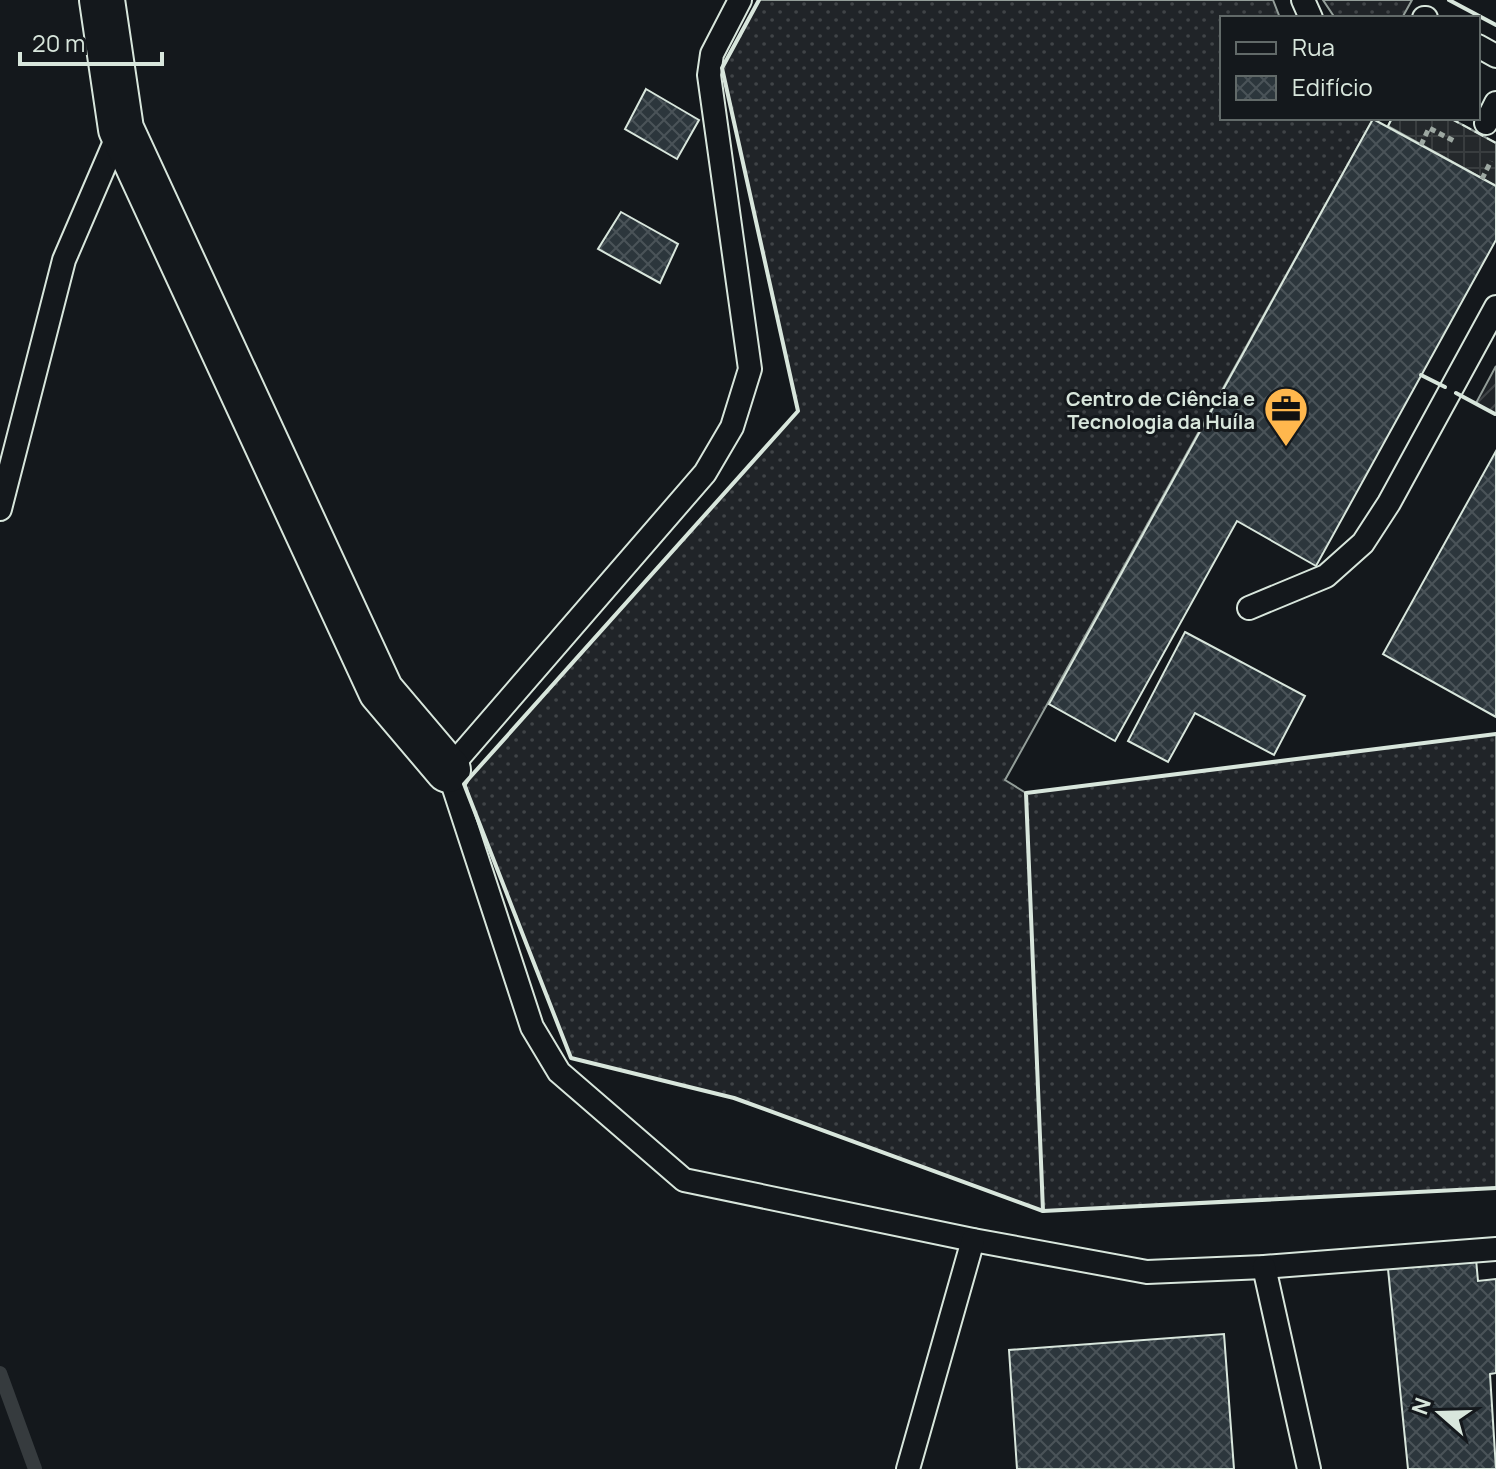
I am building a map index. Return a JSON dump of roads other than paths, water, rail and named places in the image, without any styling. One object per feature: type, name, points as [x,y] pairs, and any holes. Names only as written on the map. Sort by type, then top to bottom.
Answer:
[{"type":"street","points":[[102,0],[121,129],[381,691],[448,770]]},
{"type":"lane","points":[[740,0],[712,54],[709,75],[750,369],[732,427],[705,473],[448,770],[532,1027],[559,1072],[684,1180],[973,1240],[1147,1272],[1264,1267],[1496,1249]]},
{"type":"lane","points":[[0,509],[64,260],[121,129]]},
{"type":"lane","points":[[1249,608],[1326,576],[1363,543],[1389,503],[1496,307]]},
{"type":"lane","points":[[908,1469],[973,1240]]},
{"type":"lane","points":[[1264,1267],[1309,1469]]},
{"type":"waterway","points":[[0,1373],[35,1469]]},
{"type":"place","name":"Centro de Ciência e Tecnologia da Huíla","points":[[1286,448]]}]
